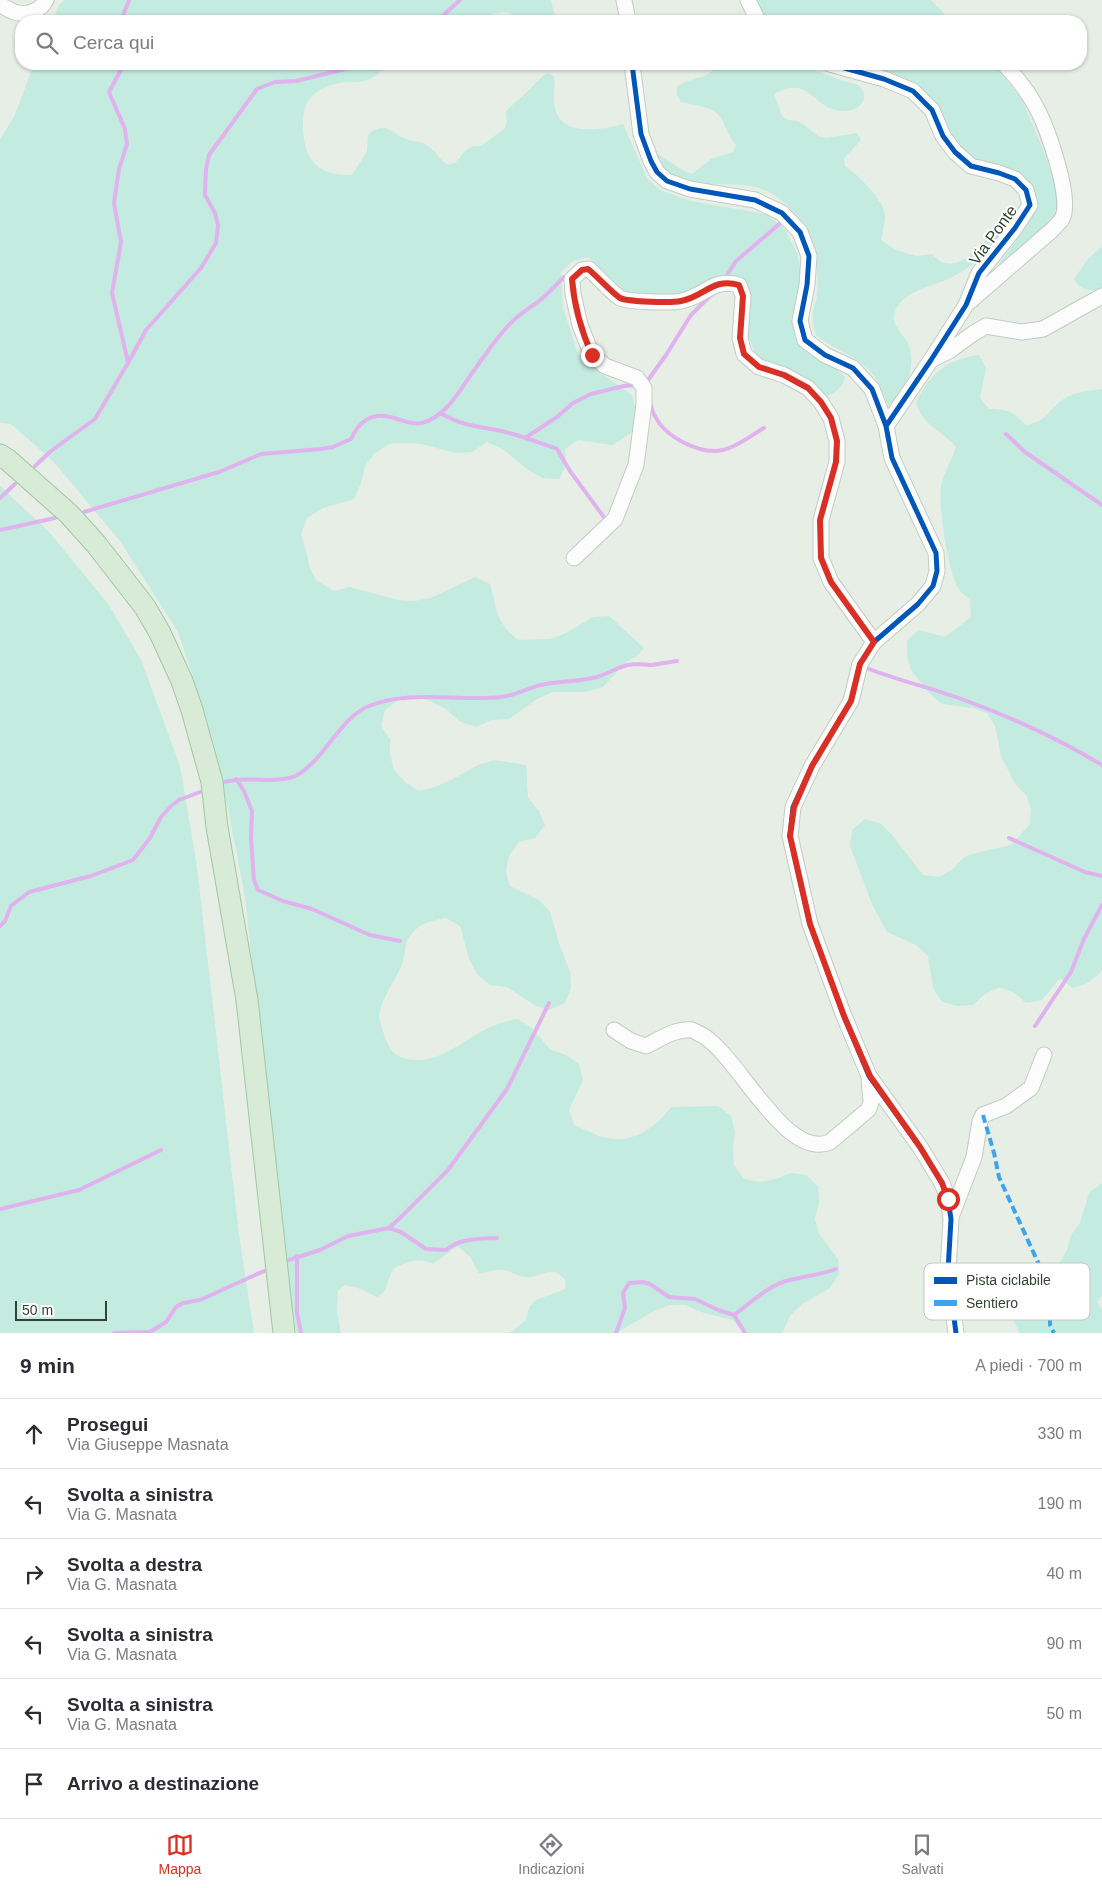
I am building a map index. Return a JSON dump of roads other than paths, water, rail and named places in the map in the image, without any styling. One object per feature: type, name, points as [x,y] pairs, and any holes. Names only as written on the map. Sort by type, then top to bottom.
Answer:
[{"type":"highway","points":[[0,456],[22,472],[69,514],[96,544],[146,607],[182,680],[192,710],[212,782],[217,827],[247,1000],[284,1333]]},
{"type":"street","points":[[0,5],[18,14],[35,11],[43,6],[46,0]]},
{"type":"street","points":[[624,0],[627,15]]},
{"type":"street","points":[[748,0],[755,15]]},
{"type":"street","points":[[633,70],[641,134],[657,172],[667,181],[690,189],[755,200],[782,213],[805,242],[809,256],[807,285],[800,321],[805,340],[825,355],[852,368],[872,389],[886,426],[892,458],[936,553],[937,571],[933,586],[918,604],[874,642],[860,664],[851,701],[812,766],[794,807],[790,836],[810,924],[844,1016],[870,1076],[920,1147],[942,1183],[948,1199],[950,1219],[948,1263]]},
{"type":"street","name":"Via Ponte","points":[[852,70],[884,79],[913,91],[932,110],[943,136],[955,152],[971,166],[1015,179],[1026,190],[1030,205],[1015,228],[979,273],[966,305],[932,360],[886,426]]},
{"type":"street","points":[[966,305],[1051,231],[1062,218],[1066,202],[1047,132],[1036,107],[1009,70]]},
{"type":"street","points":[[574,558],[615,519],[636,465],[644,404],[644,388],[637,378],[605,366],[592,355],[580,326],[573,294],[572,279],[582,270],[588,269],[621,298],[650,302],[682,301],[721,283],[730,282],[739,285],[743,296],[740,338],[744,354],[759,367],[784,375],[808,388],[821,402],[831,418],[837,441],[836,462],[820,520],[821,558],[831,582],[874,642]]},
{"type":"street","points":[[932,360],[986,326],[1022,332],[1043,329],[1102,296]]},
{"type":"street","points":[[614,1030],[631,1041],[646,1046],[674,1032],[693,1030],[709,1039],[731,1061],[771,1115],[795,1136],[813,1145],[822,1145],[830,1142],[868,1110],[871,1103],[870,1076]]},
{"type":"street","points":[[950,1219],[974,1157],[980,1121],[983,1115],[1006,1106],[1031,1088],[1044,1055]]},
{"type":"street","points":[[954,1320],[956,1333]]},
{"type":"waterway","points":[[123,15],[129,0]]},
{"type":"waterway","points":[[444,15],[460,0]]},
{"type":"waterway","points":[[121,70],[109,92],[125,129],[127,144],[119,169],[114,203],[121,242],[112,293],[128,362]]},
{"type":"waterway","points":[[35,466],[51,451],[95,419],[146,330],[201,268],[216,243],[218,225],[215,213],[205,195],[206,169],[209,155],[257,89],[275,82],[296,81],[341,70]]},
{"type":"waterway","points":[[724,280],[736,261],[784,220]]},
{"type":"waterway","points":[[84,512],[219,472],[261,454],[333,447],[351,439],[361,424],[377,416],[390,417],[410,423],[430,420],[450,404],[498,337],[511,323],[564,277]]},
{"type":"waterway","points":[[646,383],[691,315],[713,293]]},
{"type":"waterway","points":[[525,438],[557,417],[573,403],[591,394],[624,386],[637,385]]},
{"type":"waterway","points":[[650,402],[654,414],[667,431],[684,443],[704,450],[723,450],[739,444],[764,428]]},
{"type":"waterway","points":[[440,413],[461,423],[527,438],[557,449],[570,471],[606,520]]},
{"type":"waterway","points":[[1006,434],[1025,452],[1102,505]]},
{"type":"waterway","points":[[0,498],[15,484]]},
{"type":"waterway","points":[[0,530],[55,518]]},
{"type":"waterway","points":[[225,782],[243,779],[273,780],[291,778],[299,774],[309,767],[359,711],[385,701],[418,697],[501,697],[541,685],[597,677],[628,665],[651,665],[677,661]]},
{"type":"waterway","points":[[869,669],[952,696],[999,714],[1052,737],[1102,765]]},
{"type":"waterway","points":[[236,779],[244,791],[252,811],[251,838],[254,880],[258,890],[283,901],[312,909],[370,935],[400,941]]},
{"type":"waterway","points":[[0,926],[5,921],[11,906],[29,892],[91,876],[133,860],[150,838],[161,817],[171,806],[179,800],[200,792]]},
{"type":"waterway","points":[[1009,838],[1085,872],[1102,876]]},
{"type":"waterway","points":[[1035,1026],[1071,972],[1084,939],[1102,905]]},
{"type":"waterway","points":[[289,1260],[320,1250],[348,1236],[389,1228],[400,1218],[448,1170],[507,1089],[549,1003]]},
{"type":"waterway","points":[[0,1209],[79,1190],[161,1150]]},
{"type":"waterway","points":[[389,1228],[401,1232],[426,1249],[446,1250],[464,1241],[497,1238]]},
{"type":"waterway","points":[[297,1256],[297,1313],[301,1333]]},
{"type":"waterway","points":[[734,1315],[760,1294],[782,1282],[836,1269]]},
{"type":"waterway","points":[[114,1333],[150,1332],[166,1322],[176,1307],[183,1303],[200,1300],[264,1271]]},
{"type":"waterway","points":[[616,1333],[625,1308],[623,1293],[629,1283],[642,1282],[650,1284],[669,1297],[695,1299],[734,1315],[745,1333]]}]
